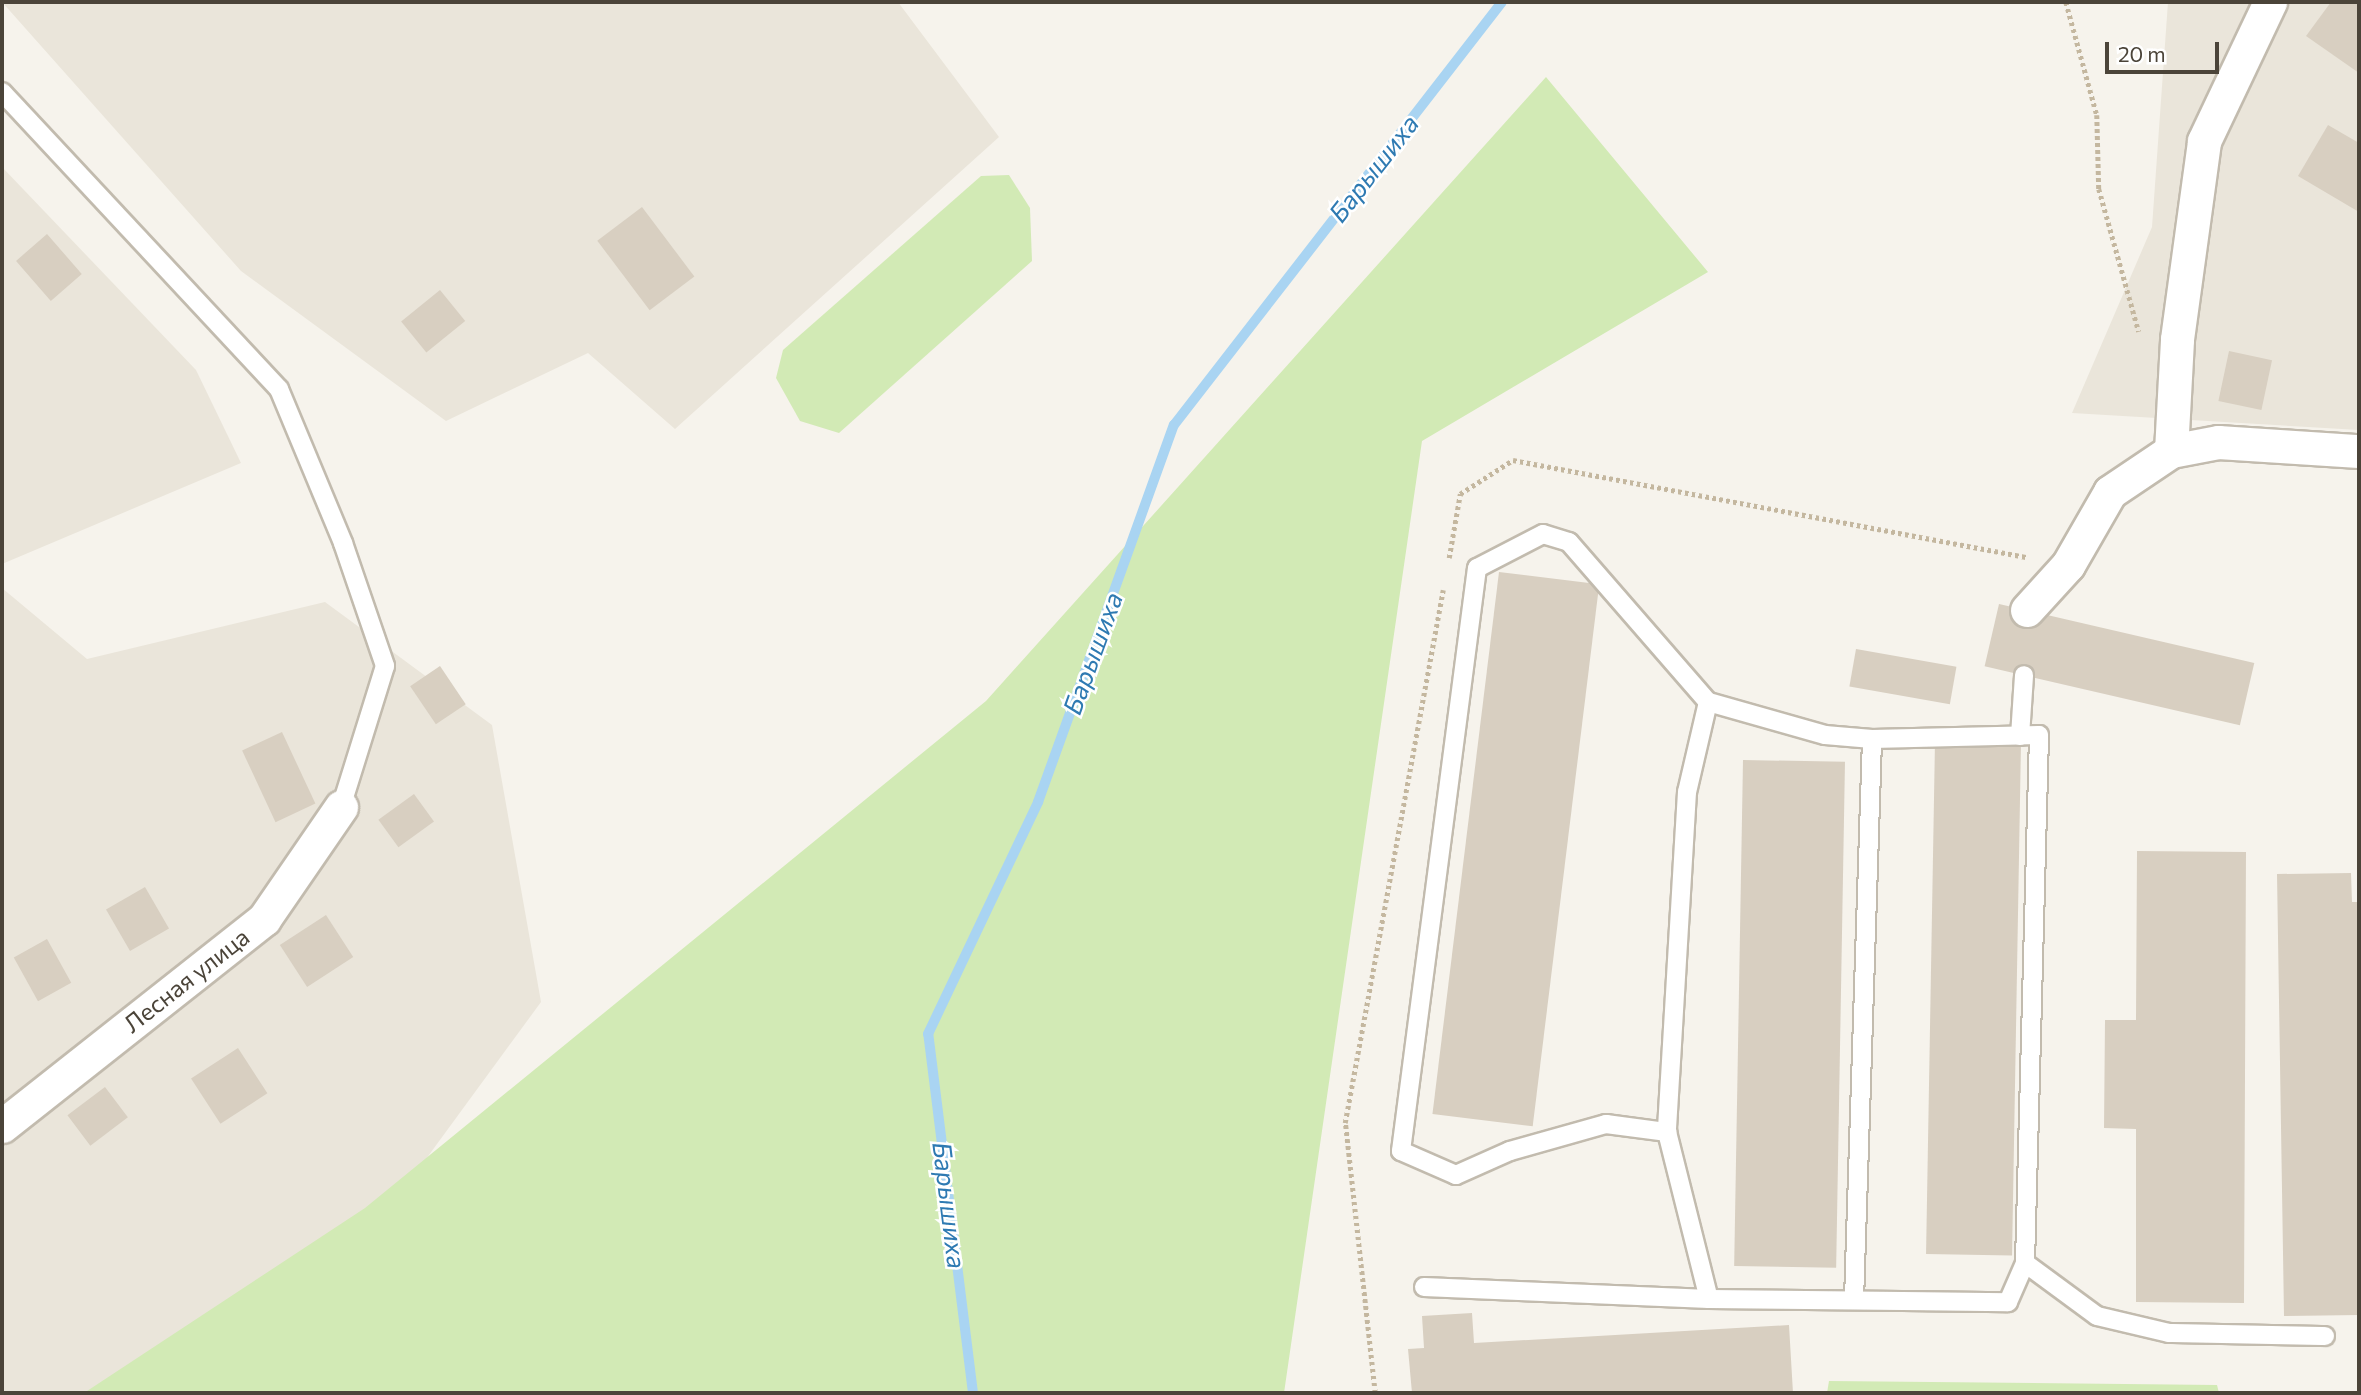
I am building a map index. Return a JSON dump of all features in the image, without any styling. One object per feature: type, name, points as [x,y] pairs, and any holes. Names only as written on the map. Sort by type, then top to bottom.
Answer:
[{"type":"street","points":[[2171,451],[2177,340],[2204,141],[2270,2]]},
{"type":"street","points":[[2027,610],[2068,565],[2110,492],[2171,451],[2218,442],[2359,452]]},
{"type":"street","name":"Лесная улица","points":[[2,1126],[264,919],[341,807]]},
{"type":"lane","points":[[2,92],[279,389],[344,543],[385,666],[341,807]]},
{"type":"lane","points":[[1424,1287],[1709,1299],[2008,1302],[2025,1263],[2039,735],[1872,739],[1825,735],[1708,702],[1569,542],[1543,534],[1477,568],[1401,1151],[1456,1175],[1510,1151],[1606,1124],[1667,1132]]},
{"type":"lane","points":[[2020,736],[2024,675]]},
{"type":"lane","points":[[1708,702],[1687,792],[1667,1132],[1709,1299]]},
{"type":"lane","points":[[1854,1300],[1872,739]]},
{"type":"lane","points":[[2025,1263],[2097,1316],[2169,1333],[2325,1336]]},
{"type":"path","points":[[2066,2],[2097,115],[2099,188],[2126,276],[2139,346]]},
{"type":"path","points":[[1448,562],[1461,494],[1513,460],[2068,565]]},
{"type":"path","points":[[1375,1393],[1345,1123],[1445,576]]},
{"type":"shaded area","points":[[2,2],[898,2],[999,137],[675,429],[588,353],[446,421],[241,271]]},
{"type":"shaded area","points":[[2168,2],[2359,2],[2359,430],[2072,413],[2152,227]]},
{"type":"shaded area","points":[[2,167],[196,370],[241,463],[2,564]]},
{"type":"shaded area","points":[[2,588],[87,659],[325,602],[492,725],[541,1002],[284,1353],[222,1393],[2,1393]]},
{"type":"green space","points":[[1546,77],[1708,272],[1422,441],[1284,1393],[84,1393],[365,1208],[986,701]]},
{"type":"green space","points":[[1009,175],[1030,208],[1032,261],[839,433],[800,421],[776,378],[783,350],[981,176]]},
{"type":"green space","points":[[1829,1381],[2217,1385],[2219,1393],[1827,1393]]},
{"type":"building","points":[[2331,2],[2359,2],[2359,73],[2306,36]]},
{"type":"building","points":[[2328,125],[2359,143],[2359,212],[2298,176]]},
{"type":"building","points":[[642,207],[694,276],[650,310],[597,241]]},
{"type":"building","points":[[47,234],[82,274],[51,301],[16,261]]},
{"type":"building","points":[[440,290],[465,321],[426,353],[401,321]]},
{"type":"building","points":[[2229,351],[2272,360],[2261,410],[2218,401]]},
{"type":"building","points":[[1499,572],[1599,584],[1533,1126],[1432,1114]]},
{"type":"building","points":[[1999,604],[2254,663],[2240,725],[1985,666]]},
{"type":"building","points":[[1856,649],[1956,667],[1950,704],[1849,686]]},
{"type":"building","points":[[440,666],[466,704],[436,724],[410,686]]},
{"type":"building","points":[[282,732],[315,804],[276,822],[242,751]]},
{"type":"building","points":[[1935,741],[2021,743],[2012,1255],[1926,1254]]},
{"type":"building","points":[[1743,760],[1845,762],[1836,1268],[1734,1266]]},
{"type":"building","points":[[414,794],[434,822],[398,847],[378,820]]},
{"type":"building","points":[[2137,851],[2246,852],[2244,1303],[2136,1302],[2136,1129],[2104,1128],[2105,1020],[2136,1020]]},
{"type":"building","points":[[2351,873],[2352,902],[2359,902],[2359,1315],[2284,1316],[2277,874]]},
{"type":"building","points":[[145,887],[169,929],[130,951],[106,910]]},
{"type":"building","points":[[326,915],[353,957],[307,987],[280,945]]},
{"type":"building","points":[[47,939],[71,983],[38,1001],[14,957]]},
{"type":"building","points":[[238,1048],[267,1093],[220,1124],[191,1078]]},
{"type":"building","points":[[105,1087],[128,1117],[90,1146],[67,1115]]},
{"type":"building","points":[[1472,1313],[1474,1343],[1789,1325],[1793,1393],[1412,1393],[1408,1349],[1424,1348],[1422,1316]]},
{"type":"waterway","name":"Барышиха","points":[[973,1393],[928,1034],[1038,802],[1174,425],[1502,2]]}]
